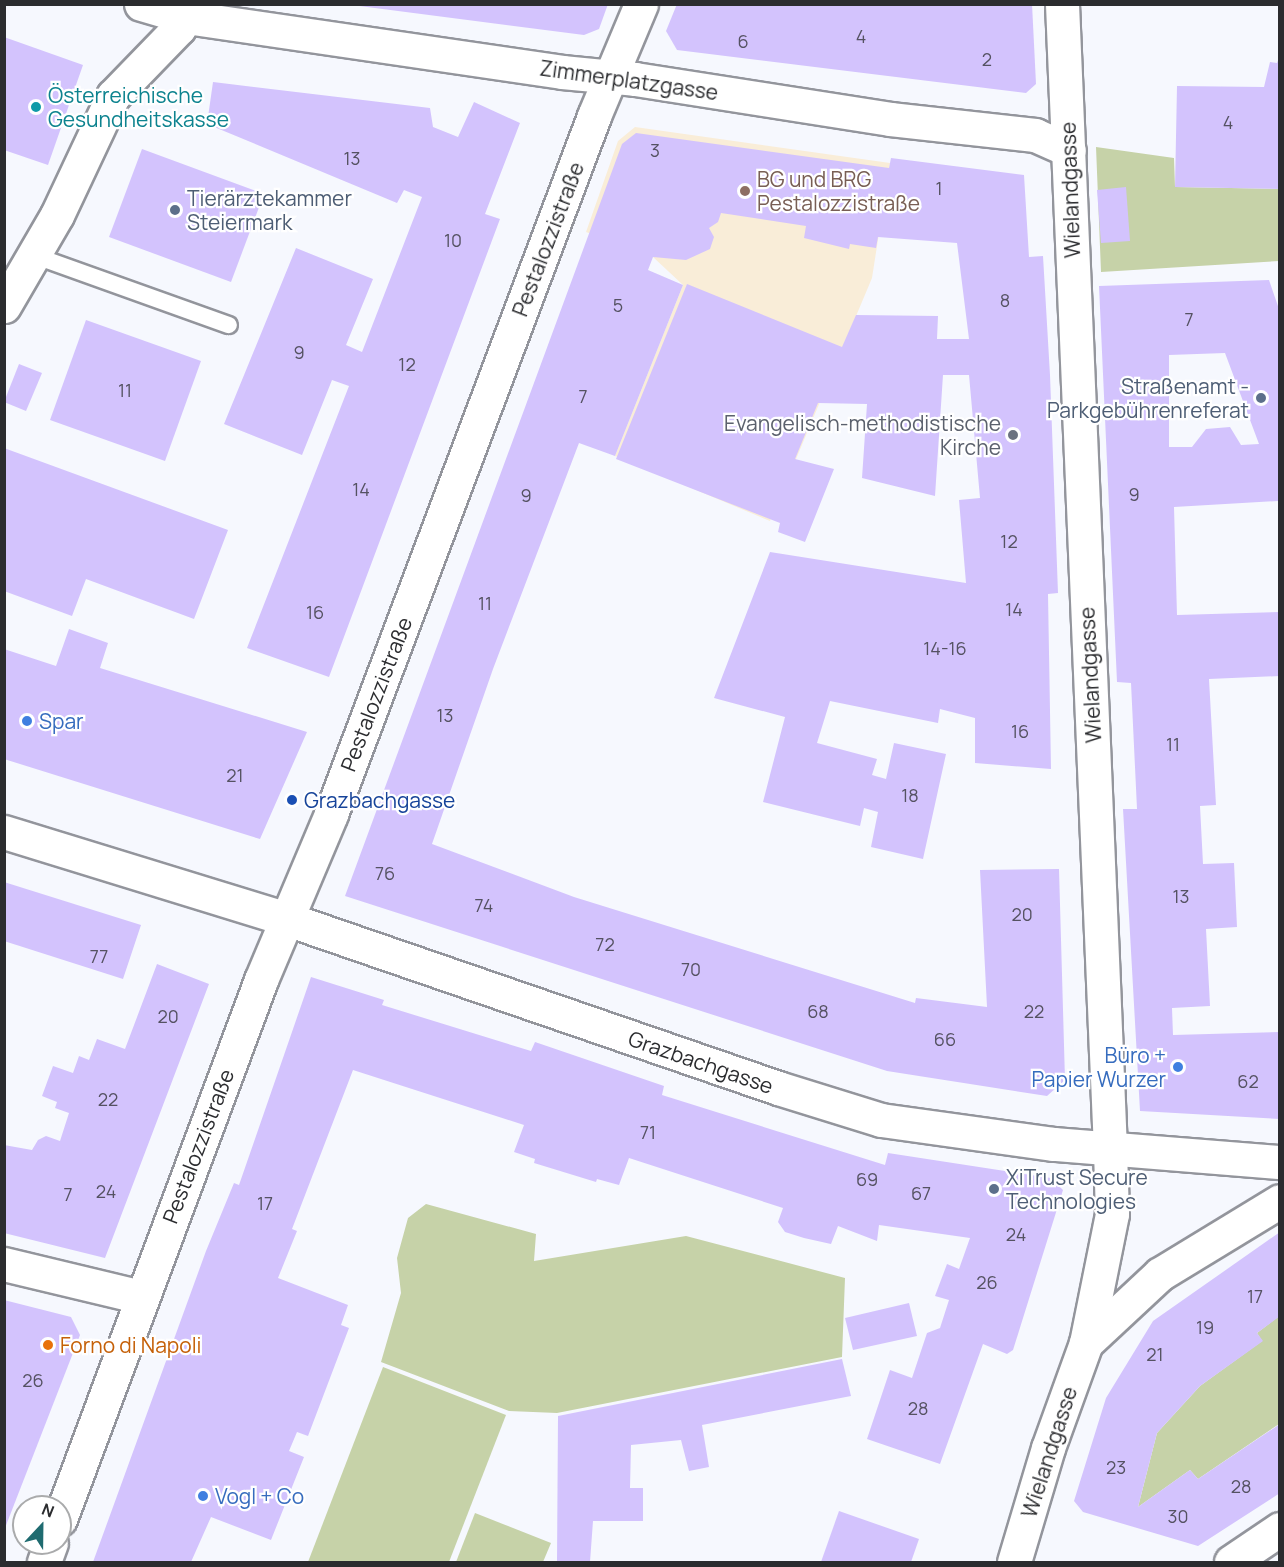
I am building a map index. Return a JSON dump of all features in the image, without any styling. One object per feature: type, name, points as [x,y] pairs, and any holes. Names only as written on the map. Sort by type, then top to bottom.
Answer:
[{"type":"street","name":"Zimmerplatzgasse","points":[[141,4],[890,118],[1035,135],[1069,150]]},
{"type":"street","name":"Pestalozzistraße","points":[[69,1495],[141,1297],[287,920],[331,814],[610,76],[641,4]]},
{"type":"street","name":"Wielandgasse","points":[[1014,1563],[1048,1448],[1086,1343],[1112,1214],[1062,4]]},
{"type":"street","points":[[4,306],[57,215],[113,96],[188,11]]},
{"type":"street","name":"Grazbachgasse","points":[[4,832],[287,920],[778,1088],[880,1120],[1110,1149],[1280,1162]]},
{"type":"street","name":"Wielandgasse","points":[[1086,1343],[1160,1274],[1280,1201]]},
{"type":"street","points":[[4,1264],[141,1297]]},
{"type":"street","points":[[1231,1563],[1280,1529]]},
{"type":"lane","points":[[33,255],[229,325]]},
{"type":"shaded area","points":[[635,127],[890,163],[872,278],[770,521],[615,456],[683,285],[653,257],[586,232],[618,141]]},
{"type":"green space","points":[[1096,147],[1174,158],[1175,187],[1279,189],[1279,261],[1101,272]]},
{"type":"green space","points":[[426,1204],[536,1234],[534,1261],[686,1236],[845,1278],[842,1357],[557,1413],[509,1411],[381,1362],[401,1293],[397,1258],[408,1218]]},
{"type":"green space","points":[[1279,1316],[1279,1424],[1198,1479],[1190,1470],[1138,1507],[1157,1433],[1200,1386],[1262,1341],[1257,1333]]},
{"type":"green space","points":[[383,1367],[506,1415],[449,1562],[308,1562]]},
{"type":"green space","points":[[475,1513],[551,1543],[543,1562],[456,1562]]},
{"type":"building","points":[[344,4],[608,4],[599,29],[584,35]]},
{"type":"building","points":[[677,4],[1032,4],[1036,84],[1026,93],[677,50],[666,31]]},
{"type":"building","name":"Österreichische Gesundheitskasse","points":[[4,37],[83,65],[48,165],[4,150]]},
{"type":"building","points":[[1280,55],[1280,189],[1175,187],[1177,86],[1264,87],[1270,62],[1277,63]]},
{"type":"building","points":[[213,82],[430,108],[433,127],[458,137],[474,102],[520,123],[485,214],[500,219],[329,677],[247,648],[349,386],[332,380],[302,455],[224,424],[296,248],[373,279],[346,345],[362,352],[422,197],[404,190],[397,203],[207,124]]},
{"type":"building","points":[[636,133],[889,168],[891,158],[1024,175],[1029,257],[1043,256],[1050,375],[1058,593],[1048,594],[1051,769],[975,763],[975,718],[940,709],[938,723],[830,701],[817,743],[877,759],[872,775],[886,779],[894,743],[946,754],[923,859],[871,847],[878,812],[864,808],[860,826],[763,802],[785,717],[714,698],[770,552],[966,583],[959,500],[980,498],[969,375],[943,375],[935,496],[862,478],[867,404],[818,403],[795,459],[834,469],[805,542],[778,532],[780,523],[616,459],[687,284],[842,347],[856,315],[938,316],[937,339],[969,339],[957,243],[878,237],[876,248],[850,244],[849,249],[804,238],[806,226],[721,213],[718,222],[709,228],[714,237],[710,249],[686,260],[653,257],[648,270],[683,285],[615,456],[579,443],[493,669],[432,844],[574,897],[915,1003],[916,998],[987,1007],[980,870],[1059,869],[1065,1080],[1047,1096],[887,1071],[345,896],[622,144]]},
{"type":"building","points":[[142,149],[264,194],[231,282],[109,237]]},
{"type":"building","points":[[1126,187],[1130,241],[1101,243],[1097,190]]},
{"type":"building","points":[[1269,280],[1280,312],[1280,505],[1278,501],[1174,507],[1177,615],[1280,612],[1280,676],[1209,679],[1216,805],[1200,806],[1203,864],[1234,863],[1237,927],[1206,929],[1210,1006],[1172,1008],[1173,1035],[1280,1032],[1280,1119],[1140,1111],[1123,809],[1137,809],[1131,683],[1117,682],[1099,286]],"holes":[[[1225,353],[1259,444],[1241,445],[1230,427],[1206,429],[1192,447],[1169,447],[1169,355]]]},
{"type":"building","points":[[86,320],[201,361],[165,461],[50,420]]},
{"type":"building","points":[[19,364],[42,373],[26,411],[4,402]]},
{"type":"building","points":[[4,448],[228,530],[194,619],[86,579],[72,616],[4,591]]},
{"type":"building","points":[[69,629],[108,643],[100,668],[307,732],[260,839],[4,759],[4,649],[56,666]]},
{"type":"building","points":[[4,882],[141,925],[123,979],[4,941]]},
{"type":"building","points":[[157,964],[209,984],[105,1258],[4,1233],[4,1145],[32,1150],[38,1140],[46,1136],[60,1141],[69,1113],[55,1108],[57,1102],[42,1096],[53,1066],[73,1073],[79,1056],[89,1060],[97,1039],[125,1049]]},
{"type":"building","points":[[311,977],[384,1000],[382,1005],[531,1051],[535,1042],[664,1086],[662,1095],[885,1165],[888,1153],[1051,1178],[1063,1190],[1013,1350],[1007,1354],[983,1344],[940,1464],[867,1439],[890,1370],[912,1378],[927,1333],[940,1328],[949,1300],[935,1296],[947,1264],[959,1269],[970,1238],[879,1225],[877,1241],[838,1226],[831,1244],[804,1238],[785,1232],[778,1222],[783,1208],[629,1158],[619,1185],[597,1179],[596,1182],[534,1163],[535,1159],[514,1152],[524,1125],[353,1070],[292,1229],[297,1231],[278,1278],[348,1305],[341,1325],[349,1328],[308,1436],[297,1432],[289,1451],[304,1457],[271,1540],[211,1517],[191,1562],[93,1562],[206,1251],[234,1183],[239,1185]]},
{"type":"building","points":[[1280,1232],[1280,1316],[1257,1333],[1263,1341],[1200,1386],[1157,1433],[1138,1507],[1190,1470],[1198,1479],[1280,1424],[1280,1493],[1198,1546],[1083,1512],[1074,1501],[1106,1398],[1153,1321]]},
{"type":"building","points":[[4,1300],[71,1317],[80,1335],[18,1495],[12,1495],[12,1510],[5,1528]]},
{"type":"building","points":[[909,1303],[917,1336],[853,1350],[845,1318]]},
{"type":"building","points":[[842,1359],[851,1396],[702,1425],[709,1467],[689,1471],[681,1440],[631,1445],[630,1488],[643,1488],[643,1521],[593,1521],[590,1562],[557,1562],[558,1416]]},
{"type":"building","points":[[839,1511],[919,1539],[911,1562],[821,1562]]},
{"type":"place","name":"Österreichische Gesundheitskasse","points":[[36,107]]},
{"type":"place","name":"BG und BRG Pestalozzistraße","points":[[745,191]]},
{"type":"place","name":"Tierärztekammer Steiermark","points":[[175,210]]},
{"type":"place","name":"Straßenamt - Parkgebührenreferat","points":[[1261,398]]},
{"type":"place","name":"Evangelisch-methodistische Kirche","points":[[1013,435]]},
{"type":"place","name":"Spar","points":[[27,721]]},
{"type":"place","name":"Grazbachgasse","points":[[292,800]]},
{"type":"place","name":"Büro + Papier Wurzer","points":[[1178,1067]]},
{"type":"place","name":"XiTrust Secure Technologies","points":[[994,1189]]},
{"type":"place","name":"Forno di Napoli","points":[[48,1345]]},
{"type":"place","name":"Vogl + Co","points":[[203,1496]]}]
